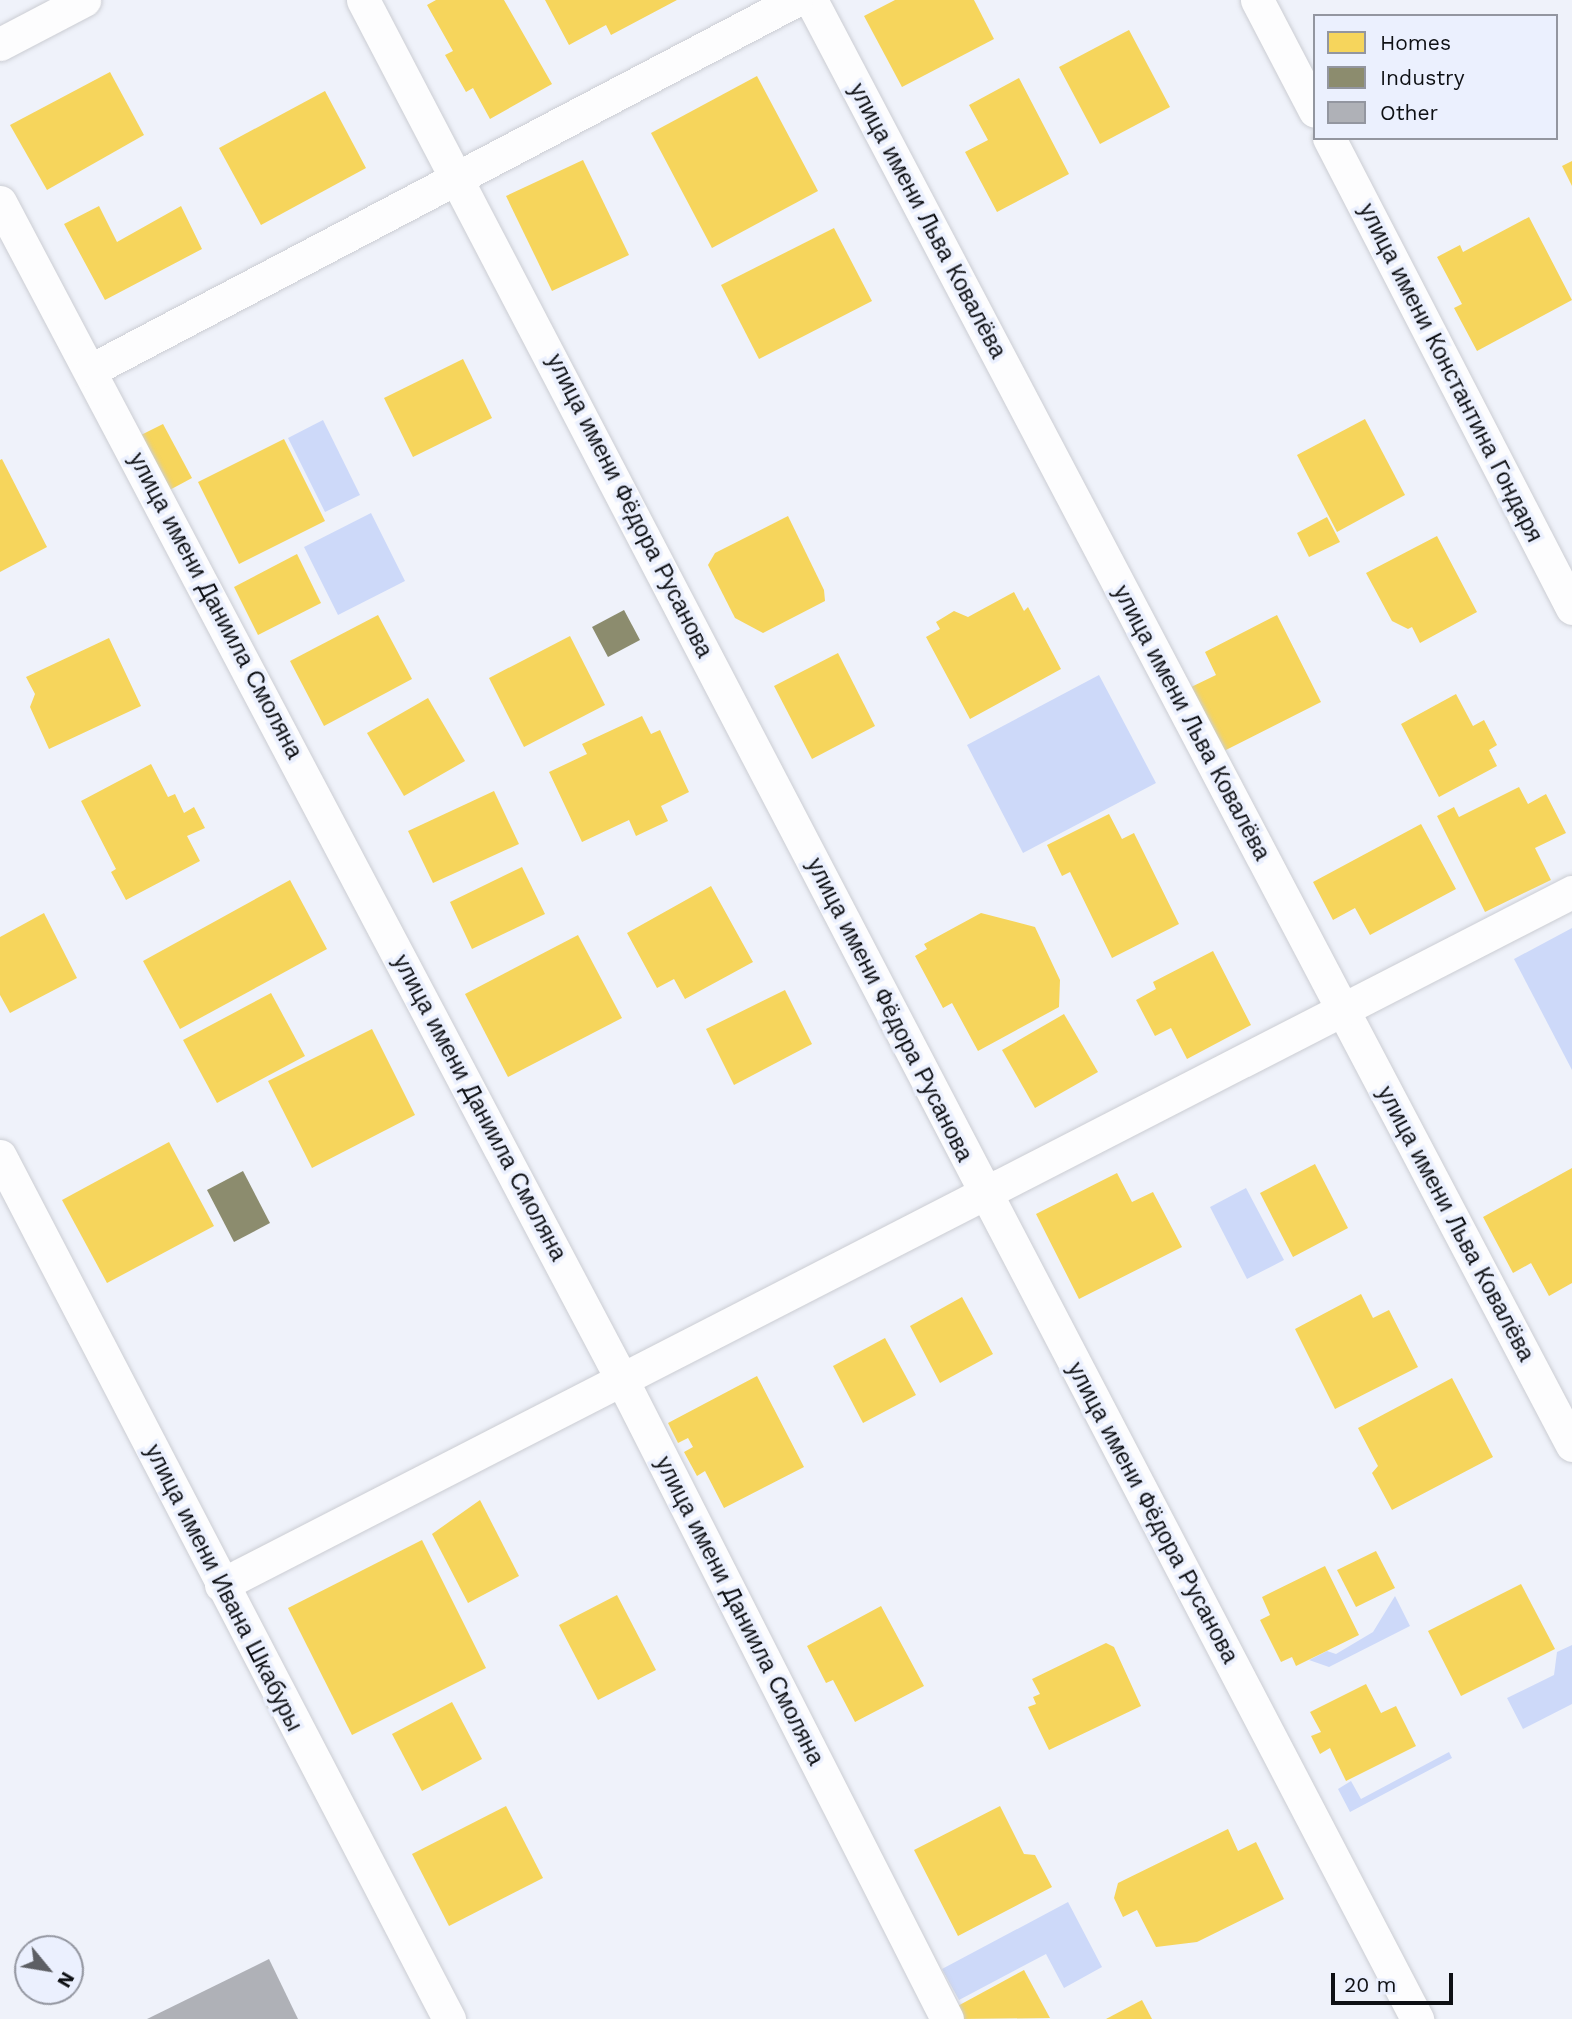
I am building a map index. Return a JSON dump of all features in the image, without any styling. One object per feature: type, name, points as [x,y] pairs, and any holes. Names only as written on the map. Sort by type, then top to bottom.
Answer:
[{"type":"street","points":[[0,44],[84,0]]},
{"type":"street","name":"улица имени Фёдора Русанова","points":[[363,0],[457,175],[983,1191],[1417,2019]]},
{"type":"street","points":[[91,370],[457,175],[796,0]]},
{"type":"street","name":"улица имени Льва Ковалёва","points":[[811,0],[1572,1445]]},
{"type":"street","points":[[1257,0],[1313,107]]},
{"type":"street","name":"улица имени Константина Гондаря","points":[[1330,140],[1572,608]]},
{"type":"street","name":"улица имени Даниила Смоляна","points":[[0,202],[620,1376],[947,2019]]},
{"type":"street","points":[[220,1585],[620,1376],[1572,891]]},
{"type":"street","name":"улица имени Ивана Шкабуры","points":[[0,1156],[220,1585],[449,2019]]},
{"type":"shaded area","points":[[323,420],[360,495],[325,512],[288,438]]},
{"type":"shaded area","points":[[371,513],[405,581],[338,615],[304,547]]},
{"type":"shaded area","points":[[1099,675],[1156,783],[1023,853],[967,745]]},
{"type":"shaded area","points":[[1572,928],[1572,1070],[1514,959]]},
{"type":"shaded area","points":[[1246,1188],[1284,1260],[1247,1279],[1210,1207]]},
{"type":"shaded area","points":[[1395,1596],[1410,1626],[1329,1667],[1309,1660],[1327,1651],[1336,1654],[1373,1632]]},
{"type":"shaded area","points":[[1572,1645],[1572,1704],[1523,1729],[1507,1698],[1554,1675],[1557,1652]]},
{"type":"shaded area","points":[[1449,1752],[1452,1758],[1350,1812],[1338,1789],[1351,1781],[1361,1799]]},
{"type":"shaded area","points":[[1068,1902],[1102,1967],[1064,1988],[1046,1954],[959,2000],[942,1969]]},
{"type":"building: Homes","points":[[436,0],[504,0],[552,84],[490,119],[473,88],[466,92],[445,55],[453,51],[427,5]]},
{"type":"building: Homes","points":[[545,0],[677,0],[611,35],[606,25],[569,45]]},
{"type":"building: Homes","points":[[895,0],[974,0],[994,39],[902,87],[864,16]]},
{"type":"building: Homes","points":[[1129,30],[1170,107],[1100,144],[1059,67]]},
{"type":"building: Homes","points":[[110,72],[144,135],[47,190],[10,125]]},
{"type":"building: Homes","points":[[757,76],[818,191],[712,248],[651,133]]},
{"type":"building: Homes","points":[[1019,78],[1069,174],[997,212],[965,152],[988,140],[969,105]]},
{"type":"building: Homes","points":[[325,91],[366,168],[261,225],[219,148]]},
{"type":"building: Homes","points":[[583,160],[629,255],[552,291],[506,196]]},
{"type":"building: Homes","points":[[1572,161],[1572,186],[1562,166]]},
{"type":"building: Homes","points":[[99,206],[117,242],[181,206],[202,249],[105,300],[64,224]]},
{"type":"building: Homes","points":[[1529,217],[1572,300],[1477,351],[1454,308],[1462,304],[1437,257],[1460,245],[1463,252]]},
{"type":"building: Homes","points":[[834,228],[872,301],[759,359],[721,285]]},
{"type":"building: Homes","points":[[463,359],[492,418],[413,457],[384,398]]},
{"type":"building: Homes","points":[[1365,419],[1405,495],[1337,532],[1297,455]]},
{"type":"building: Homes","points":[[163,424],[192,478],[164,493],[135,438]]},
{"type":"building: Homes","points":[[284,439],[325,521],[239,564],[198,482]]},
{"type":"building: Homes","points":[[2,459],[47,547],[0,572],[0,460]]},
{"type":"building: Homes","points":[[788,516],[824,590],[825,601],[763,633],[735,618],[708,565],[715,553]]},
{"type":"building: Homes","points":[[1327,517],[1340,542],[1309,557],[1297,533]]},
{"type":"building: Homes","points":[[1437,536],[1477,612],[1420,643],[1412,627],[1408,629],[1392,621],[1366,573]]},
{"type":"building: Homes","points":[[297,554],[321,603],[258,635],[234,587]]},
{"type":"building: Homes","points":[[1014,592],[1024,611],[1028,607],[1061,669],[970,719],[926,637],[940,629],[936,622],[954,611],[968,617]]},
{"type":"building: Homes","points":[[378,615],[412,679],[324,726],[290,661]]},
{"type":"building: Homes","points":[[1277,615],[1321,702],[1220,753],[1187,689],[1216,675],[1205,652]]},
{"type":"building: Homes","points":[[570,636],[605,705],[524,747],[489,678]]},
{"type":"building: Homes","points":[[109,638],[141,706],[49,749],[30,707],[35,694],[26,677]]},
{"type":"building: Homes","points":[[838,653],[875,726],[812,759],[774,686]]},
{"type":"building: Homes","points":[[1456,694],[1473,726],[1484,720],[1497,745],[1489,750],[1497,766],[1439,797],[1401,724]]},
{"type":"building: Homes","points":[[428,698],[465,761],[404,796],[367,733]]},
{"type":"building: Homes","points":[[642,716],[651,734],[660,730],[689,792],[661,806],[668,821],[636,836],[629,820],[582,842],[549,772],[587,754],[582,744]]},
{"type":"building: Homes","points":[[151,764],[168,797],[175,794],[184,813],[194,807],[205,828],[187,836],[200,861],[126,900],[111,872],[116,869],[81,801]]},
{"type":"building: Homes","points":[[1519,787],[1528,804],[1546,794],[1566,833],[1535,848],[1551,880],[1485,912],[1437,816],[1454,807],[1459,817]]},
{"type":"building: Homes","points":[[494,791],[519,844],[433,883],[408,831]]},
{"type":"building: Homes","points":[[1109,814],[1122,839],[1134,833],[1179,924],[1112,958],[1070,872],[1062,876],[1047,845]]},
{"type":"building: Homes","points":[[1421,824],[1456,889],[1370,935],[1355,908],[1333,920],[1313,882]]},
{"type":"building: Homes","points":[[522,867],[545,914],[472,949],[450,902]]},
{"type":"building: Homes","points":[[290,880],[327,949],[180,1029],[143,961]]},
{"type":"building: Homes","points":[[711,886],[753,962],[685,999],[674,979],[657,988],[627,933]]},
{"type":"building: Homes","points":[[44,913],[77,978],[10,1013],[0,995],[0,937]]},
{"type":"building: Homes","points":[[981,913],[1035,927],[1060,980],[1059,1007],[978,1051],[952,1003],[943,1008],[915,956],[927,949],[924,944]]},
{"type":"building: Homes","points":[[578,935],[622,1018],[508,1077],[465,994]]},
{"type":"building: Homes","points":[[1213,951],[1251,1025],[1187,1059],[1171,1028],[1155,1036],[1136,1000],[1156,989],[1153,982]]},
{"type":"building: Homes","points":[[785,990],[812,1044],[734,1085],[706,1029]]},
{"type":"building: Homes","points":[[271,993],[305,1056],[217,1103],[183,1040]]},
{"type":"building: Homes","points":[[1064,1014],[1098,1072],[1035,1108],[1002,1050]]},
{"type":"building: Homes","points":[[372,1029],[415,1115],[312,1168],[268,1081]]},
{"type":"building: Homes","points":[[169,1142],[214,1226],[107,1283],[62,1200]]},
{"type":"building: Homes","points":[[1315,1164],[1348,1228],[1293,1257],[1260,1193]]},
{"type":"building: Homes","points":[[1572,1168],[1572,1283],[1549,1296],[1531,1263],[1513,1273],[1483,1217]]},
{"type":"building: Homes","points":[[1117,1173],[1132,1202],[1153,1192],[1182,1247],[1079,1299],[1036,1214]]},
{"type":"building: Homes","points":[[1361,1294],[1373,1318],[1389,1310],[1418,1367],[1335,1409],[1295,1329]]},
{"type":"building: Homes","points":[[962,1297],[993,1354],[940,1383],[910,1326]]},
{"type":"building: Homes","points":[[885,1338],[916,1395],[863,1423],[833,1366]]},
{"type":"building: Homes","points":[[757,1376],[804,1467],[724,1508],[705,1471],[697,1476],[684,1452],[693,1447],[688,1438],[678,1443],[668,1423]]},
{"type":"building: Homes","points":[[1452,1378],[1493,1457],[1392,1510],[1372,1473],[1378,1466],[1358,1428]]},
{"type":"building: Homes","points":[[480,1500],[519,1576],[468,1603],[432,1534]]},
{"type":"building: Homes","points":[[422,1540],[486,1668],[352,1735],[288,1608]]},
{"type":"building: Homes","points":[[1376,1551],[1395,1588],[1356,1607],[1337,1570]]},
{"type":"building: Homes","points":[[1325,1566],[1359,1635],[1296,1666],[1292,1657],[1281,1662],[1260,1620],[1270,1615],[1262,1597]]},
{"type":"building: Homes","points":[[1521,1584],[1555,1649],[1461,1696],[1428,1631]]},
{"type":"building: Homes","points":[[617,1595],[656,1670],[598,1700],[559,1625]]},
{"type":"building: Homes","points":[[881,1606],[924,1686],[855,1722],[833,1680],[826,1683],[807,1646]]},
{"type":"building: Homes","points":[[1106,1643],[1114,1647],[1141,1706],[1049,1750],[1028,1707],[1036,1704],[1033,1697],[1040,1694],[1032,1679]]},
{"type":"building: Homes","points":[[1366,1684],[1381,1713],[1396,1706],[1416,1746],[1346,1781],[1330,1748],[1320,1754],[1311,1736],[1321,1732],[1310,1712]]},
{"type":"building: Homes","points":[[452,1702],[482,1759],[422,1791],[392,1734]]},
{"type":"building: Homes","points":[[506,1806],[543,1878],[449,1926],[412,1854]]},
{"type":"building: Homes","points":[[1000,1806],[1024,1854],[1035,1855],[1052,1887],[958,1936],[914,1850]]},
{"type":"building: Homes","points":[[1228,1829],[1238,1851],[1256,1842],[1284,1899],[1197,1942],[1156,1947],[1137,1910],[1123,1917],[1114,1898],[1118,1883]]},
{"type":"building: Homes","points":[[1024,1970],[1050,2018],[960,2019],[954,2008]]},
{"type":"building: Homes","points":[[1142,2000],[1152,2019],[1106,2019]]},
{"type":"building: Industry","points":[[624,610],[640,640],[608,657],[592,627]]},
{"type":"building: Industry","points":[[243,1171],[270,1223],[234,1242],[207,1190]]},
{"type":"building: Other","points":[[269,1959],[298,2019],[147,2019]]}]
